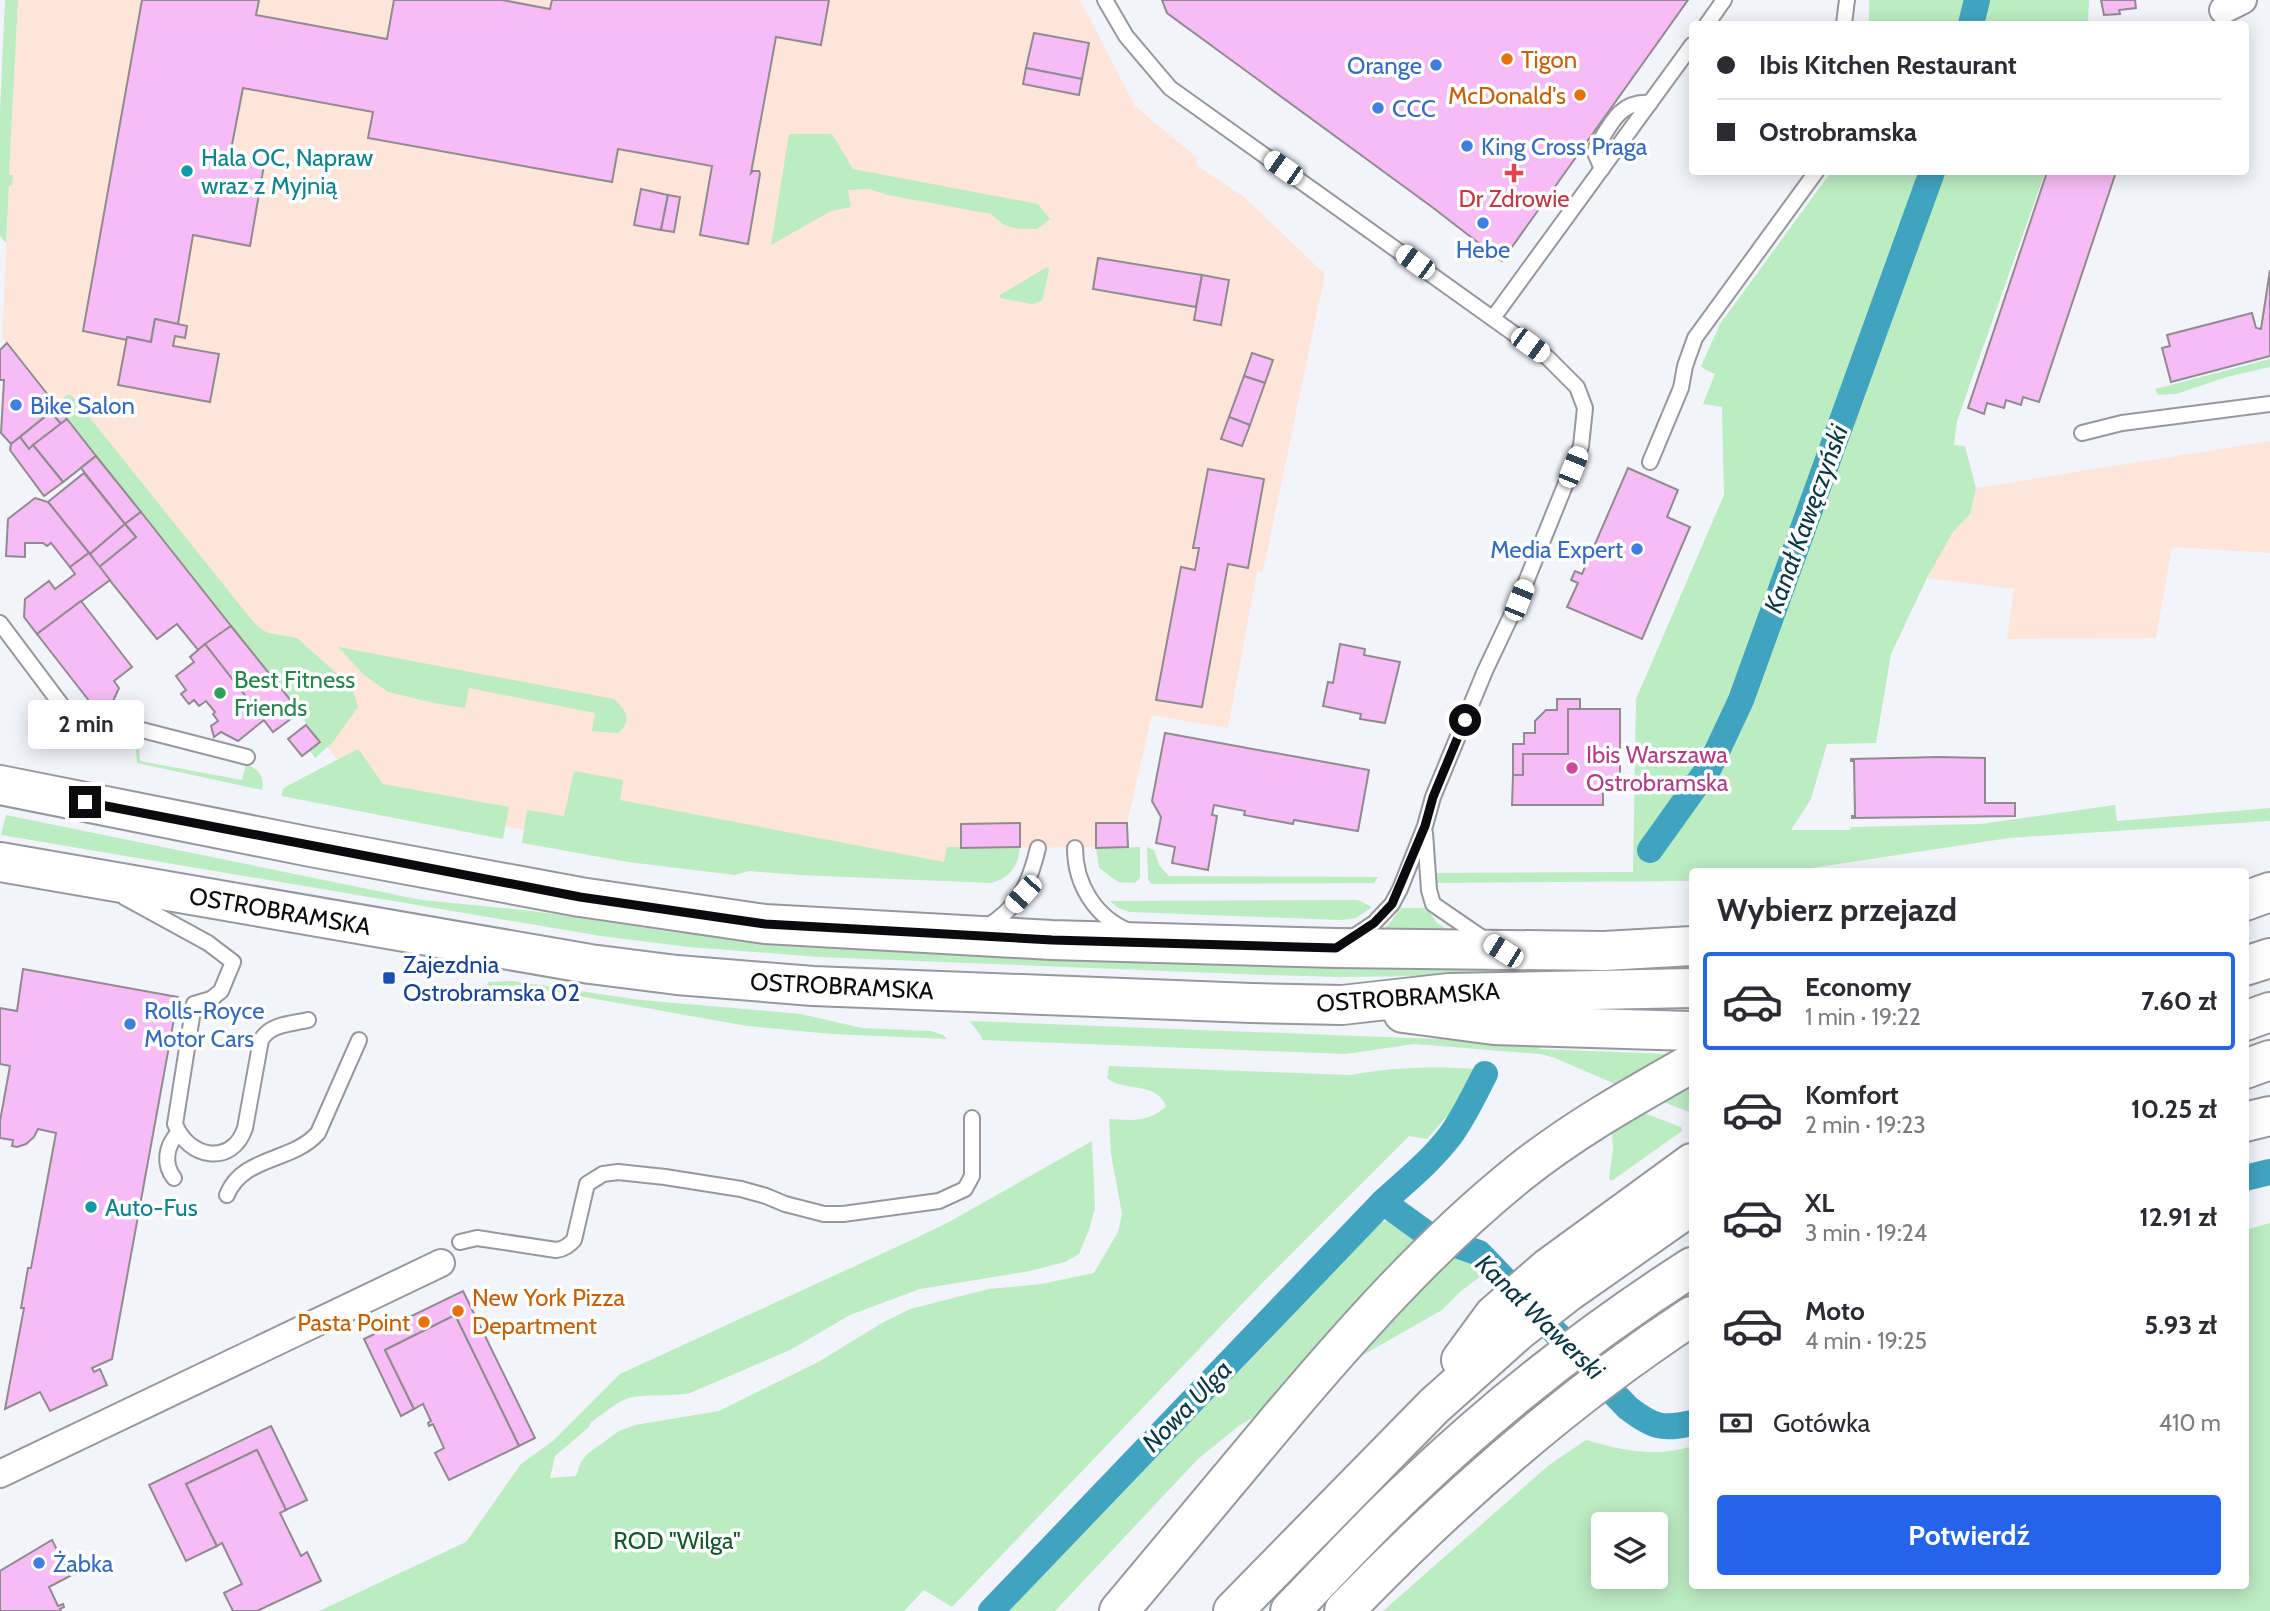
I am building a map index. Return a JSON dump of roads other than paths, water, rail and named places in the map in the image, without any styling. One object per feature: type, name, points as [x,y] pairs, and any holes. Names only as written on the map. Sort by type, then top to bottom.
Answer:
[{"type":"main road","name":"OSTROBRAMSKA","points":[[0,785],[580,897],[765,924],[971,936],[1336,948],[1604,951],[1689,946]]},
{"type":"main road","name":"OSTROBRAMSKA","points":[[0,862],[590,964],[677,975],[847,988],[1342,1005],[1489,991],[1689,988]]},
{"type":"main road","points":[[2249,873],[2270,870]]},
{"type":"main road","points":[[2249,900],[2270,892]]},
{"type":"main road","points":[[2249,939],[2270,938]]},
{"type":"main road","points":[[2249,966],[2270,958]]},
{"type":"main road","points":[[2249,979],[2270,979]]},
{"type":"main road","points":[[1342,1005],[1494,1025],[1689,1031]]},
{"type":"main road","points":[[2249,1020],[2270,1012]]},
{"type":"main road","points":[[2249,1051],[2270,1051]]},
{"type":"main road","points":[[2249,1068],[2270,1060]]},
{"type":"main road","points":[[1119,1611],[1312,1380],[1435,1247],[1519,1173],[1575,1132],[1613,1107],[1689,1065]]},
{"type":"main road","points":[[2249,1121],[2270,1116]]},
{"type":"main road","points":[[1233,1611],[1407,1435],[1506,1323],[1689,1166]]},
{"type":"main road","points":[[1558,1280],[1689,1207]]},
{"type":"main road","points":[[1290,1611],[1410,1488],[1474,1430],[1554,1364],[1689,1269]]},
{"type":"main road","points":[[1344,1611],[1473,1484],[1580,1395],[1689,1319]]},
{"type":"street","points":[[0,1474],[441,1263]]},
{"type":"lane","points":[[1105,0],[1126,36],[1170,88],[1548,358],[1577,387],[1585,408],[1581,446],[1519,600],[1485,671],[1433,797],[1425,826],[1392,904],[1374,923],[1336,948]]},
{"type":"lane","points":[[1709,21],[1724,0]]},
{"type":"lane","points":[[1844,21],[1847,0]]},
{"type":"lane","points":[[1493,318],[1689,49]]},
{"type":"lane","points":[[1650,462],[1681,388],[1695,338],[1814,175]]},
{"type":"lane","points":[[2082,433],[2122,423],[2270,404]]},
{"type":"lane","points":[[0,623],[78,727],[119,737],[138,729],[247,757]]},
{"type":"lane","points":[[1425,826],[1429,890],[1433,904],[1503,951]]},
{"type":"lane","points":[[971,936],[1000,918],[1023,894],[1029,883],[1038,848]]},
{"type":"lane","points":[[1074,848],[1074,866],[1081,885],[1102,914],[1121,928],[1143,937],[1171,943]]},
{"type":"lane","points":[[92,879],[208,943],[233,962],[221,991],[211,999],[194,1004],[175,1124],[178,1133],[189,1145],[207,1153],[226,1152],[234,1147],[242,1138],[245,1128],[264,1034],[275,1027],[308,1020]]},
{"type":"lane","points":[[227,1195],[233,1182],[246,1171],[300,1147],[318,1133],[359,1040]]},
{"type":"lane","points":[[460,1242],[477,1238],[562,1249],[574,1240],[587,1184],[596,1176],[618,1172],[741,1189],[824,1214],[843,1214],[939,1200],[965,1189],[970,1182],[972,1118]]},
{"type":"lane","points":[[174,1178],[167,1167],[168,1149],[171,1140],[178,1133]]},
{"type":"waterway","name":"Kanał Kawęczyński","points":[[1972,21],[1977,0]]},
{"type":"waterway","name":"Kanał Kawęczyński","points":[[1650,850],[1710,766],[1741,700],[1931,175]]},
{"type":"waterway","name":"Nowa Ulga","points":[[991,1611],[1383,1202],[1435,1154],[1460,1121],[1485,1074]]},
{"type":"waterway","name":"Kanał Wawerski","points":[[2249,1177],[2270,1172]]},
{"type":"waterway","name":"Kanał Wawerski","points":[[1383,1202],[1430,1236],[1479,1253],[1628,1408],[1658,1425],[1689,1423]]},
{"type":"place","name":"Tigon","points":[[1507,59]]},
{"type":"place","name":"Orange","points":[[1436,65]]},
{"type":"place","name":"McDonald's","points":[[1580,95]]},
{"type":"place","name":"CCC","points":[[1378,108]]},
{"type":"place","name":"King Cross Praga","points":[[1467,146]]},
{"type":"place","name":"Hala OC, Napraw wraz z Myjnią","points":[[187,171]]},
{"type":"place","name":"Dr Zdrowie","points":[[1514,173]]},
{"type":"place","name":"Hebe","points":[[1483,223]]},
{"type":"place","name":"Bike Salon","points":[[16,405]]},
{"type":"place","name":"Media Expert","points":[[1637,549]]},
{"type":"place","name":"Best Fitness Friends","points":[[220,693]]},
{"type":"place","name":"Ibis Warszawa Ostrobramska","points":[[1572,768]]},
{"type":"place","name":"Zajezdnia Ostrobramska 02","points":[[389,978]]},
{"type":"place","name":"Rolls-Royce Motor Cars","points":[[130,1024]]},
{"type":"place","name":"Auto-Fus","points":[[91,1207]]},
{"type":"place","name":"New York Pizza Department","points":[[458,1311]]},
{"type":"place","name":"Pasta Point","points":[[424,1322]]},
{"type":"place","name":"Żabka","points":[[39,1563]]},
{"type":"park label","name":"ROD \"Wilga\"","points":[[677,1540]]}]
